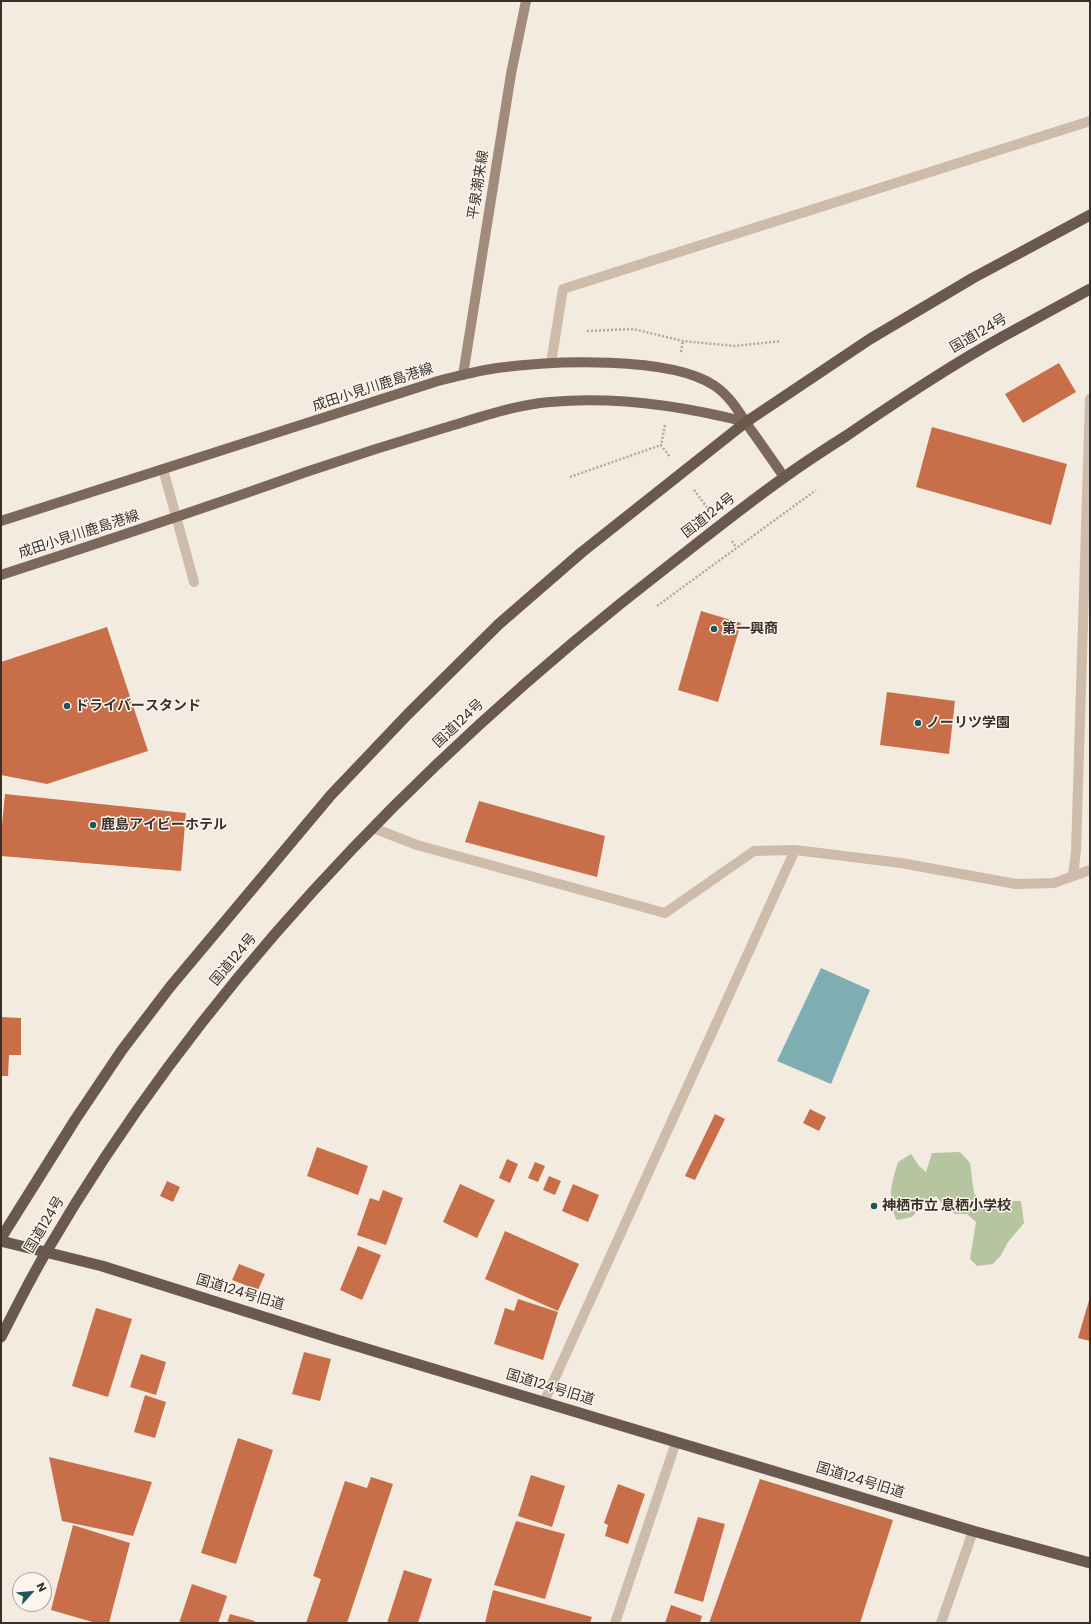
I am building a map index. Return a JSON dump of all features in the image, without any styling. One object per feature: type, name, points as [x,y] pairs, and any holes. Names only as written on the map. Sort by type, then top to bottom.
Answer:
[{"type":"highway","points":[[1,1238],[75,1120],[122,1050],[170,987],[331,795],[408,714],[499,624],[582,552],[746,422],[870,339],[973,278],[1090,216]]},
{"type":"highway","name":"国道124号","points":[[1,1337],[46,1251],[103,1161],[148,1095],[204,1019],[320,882],[461,742],[542,668],[627,598],[784,477],[890,406],[946,371],[1000,338],[1090,289]]},
{"type":"highway","name":"国道124号旧道","points":[[1,1241],[102,1266],[337,1340],[676,1442],[973,1531],[1090,1563]]},
{"type":"main road","name":"平泉潮来線","points":[[463,375],[511,74],[526,1]]},
{"type":"main road","name":"成田小見川鹿島港線","points":[[1,520],[463,375],[496,368],[551,363],[585,362],[639,365],[668,369],[695,376],[714,385],[735,405],[784,477]]},
{"type":"main road","name":"成田小見川鹿島港線","points":[[1,576],[176,518],[361,453],[464,422],[534,405],[581,400],[620,402],[697,410],[746,422]]},
{"type":"street","points":[[551,363],[563,290],[1090,121]]},
{"type":"street","points":[[1074,876],[1090,399]]},
{"type":"street","points":[[163,469],[194,582]]},
{"type":"street","points":[[373,828],[417,844],[664,912],[754,851],[795,850],[901,862],[1016,884],[1054,883],[1090,870]]},
{"type":"street","points":[[544,1402],[795,850]]},
{"type":"street","points":[[615,1623],[676,1442]]},
{"type":"street","points":[[941,1623],[973,1531]]},
{"type":"path","points":[[587,331],[633,329],[683,341],[735,346],[781,341]]},
{"type":"path","points":[[570,477],[661,445]]},
{"type":"path","points":[[657,606],[816,490]]},
{"type":"green space","points":[[960,1152],[970,1163],[974,1193],[986,1209],[1000,1201],[1021,1201],[1024,1223],[1008,1242],[1001,1255],[993,1264],[977,1266],[970,1259],[976,1222],[967,1214],[955,1214],[944,1206],[936,1196],[924,1204],[912,1217],[897,1220],[894,1213],[891,1191],[898,1162],[911,1154],[919,1166],[926,1172],[932,1153]]},
{"type":"water","points":[[821,968],[870,990],[831,1084],[777,1061]]},
{"type":"building","points":[[1059,363],[1076,392],[1023,423],[1005,394]]},
{"type":"building","points":[[932,427],[1067,464],[1051,525],[916,487]]},
{"type":"building","points":[[701,611],[741,623],[718,702],[678,690]]},
{"type":"building","name":"ドライバースタンド","points":[[107,627],[148,751],[47,784],[1,775],[1,662]]},
{"type":"building","name":"ノーリツ学園","points":[[887,692],[955,701],[949,754],[880,745]]},
{"type":"building","name":"鹿島アイビーホテル","points":[[5,794],[186,813],[181,871],[1,856],[1,836]]},
{"type":"building","points":[[479,801],[605,836],[597,877],[465,842]]},
{"type":"building","points":[[1,1017],[21,1018],[21,1055],[9,1055],[8,1076],[1,1076]]},
{"type":"building","points":[[810,1109],[826,1117],[819,1131],[803,1123]]},
{"type":"building","points":[[715,1114],[725,1119],[695,1180],[685,1176]]},
{"type":"building","points":[[317,1147],[368,1166],[358,1195],[307,1176]]},
{"type":"building","points":[[507,1159],[518,1164],[510,1183],[499,1178]]},
{"type":"building","points":[[535,1162],[545,1166],[538,1182],[528,1178]]},
{"type":"building","points":[[549,1176],[561,1181],[555,1195],[543,1190]]},
{"type":"building","points":[[167,1181],[180,1187],[173,1202],[160,1196]]},
{"type":"building","points":[[460,1184],[495,1200],[477,1238],[443,1222]]},
{"type":"building","points":[[573,1184],[599,1195],[588,1222],[562,1211]]},
{"type":"building","points":[[383,1190],[403,1198],[386,1245],[357,1235],[370,1198],[379,1201]]},
{"type":"building","points":[[505,1231],[579,1264],[558,1311],[485,1279]]},
{"type":"building","points":[[358,1246],[381,1255],[362,1300],[340,1290]]},
{"type":"building","points":[[239,1264],[265,1274],[258,1290],[232,1280]]},
{"type":"building","points":[[1090,1297],[1090,1341],[1078,1338]]},
{"type":"building","points":[[518,1299],[558,1312],[543,1360],[494,1344],[505,1308],[514,1311]]},
{"type":"building","points":[[96,1308],[132,1319],[108,1397],[72,1386]]},
{"type":"building","points":[[304,1352],[331,1359],[320,1401],[292,1394]]},
{"type":"building","points":[[141,1354],[166,1362],[156,1395],[130,1387]]},
{"type":"building","points":[[145,1395],[166,1402],[155,1438],[134,1432]]},
{"type":"building","points":[[238,1438],[273,1450],[236,1564],[201,1553]]},
{"type":"building","points":[[49,1457],[152,1482],[133,1536],[62,1521]]},
{"type":"building","points":[[531,1475],[565,1486],[552,1527],[518,1516]]},
{"type":"building","points":[[371,1477],[393,1484],[347,1623],[306,1623],[321,1579],[313,1576],[345,1481],[367,1488]]},
{"type":"building","points":[[760,1479],[893,1520],[860,1623],[709,1623]]},
{"type":"building","points":[[618,1484],[645,1494],[628,1544],[605,1536],[608,1525],[604,1523]]},
{"type":"building","points":[[698,1517],[725,1524],[703,1602],[674,1593]]},
{"type":"building","points":[[516,1521],[565,1534],[545,1599],[494,1585]]},
{"type":"building","points":[[73,1525],[130,1543],[109,1623],[96,1623],[52,1610]]},
{"type":"building","points":[[404,1570],[432,1579],[418,1623],[387,1623]]},
{"type":"building","points":[[192,1584],[227,1596],[218,1623],[179,1623]]},
{"type":"building","points":[[493,1590],[592,1617],[590,1623],[485,1623]]},
{"type":"building","points":[[671,1605],[702,1616],[700,1623],[665,1623]]},
{"type":"building","points":[[230,1614],[255,1621],[254,1623],[227,1623]]},
{"type":"place","name":"第一興商","points":[[714,629]]},
{"type":"place","name":"ドライバースタンド","points":[[67,706]]},
{"type":"place","name":"ノーリツ学園","points":[[918,723]]},
{"type":"place","name":"鹿島アイビーホテル","points":[[93,825]]},
{"type":"place","name":"神栖市立 息栖小学校","points":[[874,1206]]}]
